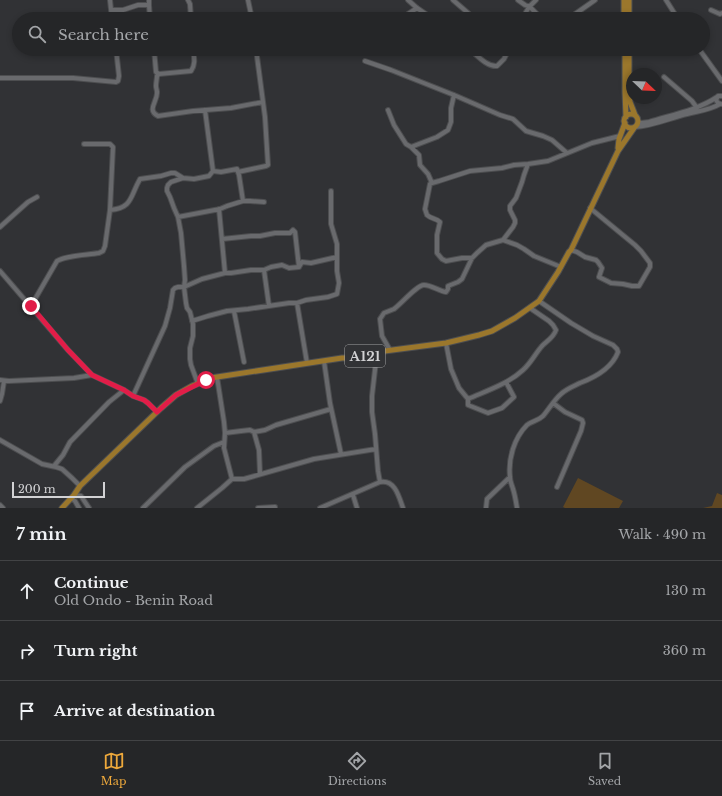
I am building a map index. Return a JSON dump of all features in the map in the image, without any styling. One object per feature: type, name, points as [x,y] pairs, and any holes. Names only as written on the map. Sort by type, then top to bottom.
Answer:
[{"type":"main road","points":[[624,0],[624,12]]},
{"type":"main road","points":[[629,0],[629,12]]},
{"type":"main road","points":[[625,56],[626,117],[624,123],[627,127],[631,128],[636,126],[637,118],[632,108],[629,95],[629,56]]},
{"type":"main road","points":[[626,117],[630,115],[635,116]]},
{"type":"main road","name":"A121","points":[[618,151],[624,123]]},
{"type":"main road","name":"A121","points":[[62,508],[80,486],[157,412],[176,395],[198,384],[217,377],[249,371],[342,358],[361,358],[377,352],[446,343],[480,335],[498,328],[515,318],[539,301],[544,294],[571,250],[618,151],[636,126]]},
{"type":"street","points":[[110,0],[111,10],[123,10],[138,5],[149,5]]},
{"type":"street","points":[[149,0],[150,12]]},
{"type":"street","points":[[188,0],[191,12]]},
{"type":"street","points":[[248,0],[251,12]]},
{"type":"street","points":[[408,0],[423,12]]},
{"type":"street","points":[[453,0],[467,12]]},
{"type":"street","points":[[518,0],[535,12]]},
{"type":"street","points":[[526,12],[536,0]]},
{"type":"street","points":[[578,12],[596,0]]},
{"type":"street","points":[[666,0],[674,12]]},
{"type":"street","points":[[411,12],[417,8]]},
{"type":"street","points":[[711,10],[720,14],[722,13]]},
{"type":"street","points":[[0,78],[73,78],[116,82],[118,81],[119,76],[117,56]]},
{"type":"street","points":[[155,56],[156,72],[159,74]]},
{"type":"street","points":[[159,74],[191,71],[193,68],[194,56]]},
{"type":"street","points":[[213,171],[221,172],[237,170],[238,172],[268,165],[265,117],[257,56]]},
{"type":"street","points":[[478,56],[494,67],[497,66],[506,56]]},
{"type":"street","points":[[704,56],[722,81]]},
{"type":"street","points":[[365,61],[392,70],[513,119],[526,131],[552,140],[567,153]]},
{"type":"street","points":[[159,74],[157,76],[156,86],[157,95],[153,108],[153,112],[158,116],[192,111],[231,108],[263,102]]},
{"type":"street","points":[[664,77],[692,101],[697,108]]},
{"type":"street","points":[[721,104],[716,101],[722,90]]},
{"type":"street","points":[[411,147],[437,137],[448,130],[451,122],[451,108],[454,95]]},
{"type":"street","points":[[636,126],[641,123],[697,108],[707,104],[719,96]]},
{"type":"street","points":[[636,126],[654,124],[712,108],[721,104]]},
{"type":"street","points":[[198,384],[190,358],[193,324],[186,303],[184,266],[178,217],[166,188],[171,182],[183,178],[202,178],[209,176],[213,171],[205,110]]},
{"type":"street","points":[[388,110],[394,125],[406,144],[419,155],[420,165],[428,174],[432,183]]},
{"type":"street","points":[[432,183],[470,171],[548,161],[592,143],[620,136]]},
{"type":"street","points":[[31,306],[57,261],[60,259],[96,254],[103,251],[105,246],[110,210],[113,147],[110,144],[84,144]]},
{"type":"street","points":[[390,350],[382,336],[380,320],[382,314],[394,309],[414,291],[422,286],[427,286],[442,292],[446,292],[448,286],[462,279],[472,258],[486,245],[503,240],[515,223],[510,206],[516,198],[528,164]]},
{"type":"street","points":[[238,172],[243,201]]},
{"type":"street","points":[[110,210],[121,208],[126,205],[140,179],[171,173],[175,173],[183,178]]},
{"type":"street","points":[[432,183],[430,184],[425,209],[428,217],[436,219],[440,222],[437,235],[437,253],[446,261],[472,258]]},
{"type":"street","points":[[192,321],[213,314],[234,310],[290,302],[297,303],[337,294],[339,284],[337,271],[337,244],[331,224],[331,191]]},
{"type":"street","points":[[0,227],[28,202],[37,197]]},
{"type":"street","points":[[178,217],[223,208],[243,201],[264,202]]},
{"type":"street","points":[[571,250],[585,257],[596,260],[602,268],[599,277],[611,283],[639,286],[650,266],[650,263],[636,245],[590,208]]},
{"type":"street","points":[[218,209],[225,273]]},
{"type":"street","points":[[222,239],[260,236],[275,233],[290,233],[293,230],[295,232],[299,267]]},
{"type":"street","points":[[503,240],[517,245],[534,256],[561,267]]},
{"type":"street","points":[[299,267],[302,262],[311,263],[337,257]]},
{"type":"street","points":[[133,396],[165,326],[173,290],[175,288],[184,287],[202,279],[225,273],[264,270],[282,265],[289,268],[299,267]]},
{"type":"street","points":[[264,270],[269,306]]},
{"type":"street","points":[[0,271],[68,350],[92,375],[144,400],[157,412]]},
{"type":"street","points":[[517,508],[510,477],[511,457],[518,437],[528,424],[540,419],[543,416],[561,393],[591,379],[609,367],[617,356],[618,352],[613,345],[593,336],[571,323],[539,301]]},
{"type":"street","points":[[297,303],[307,363]]},
{"type":"street","points":[[468,399],[506,382],[522,371],[555,333],[556,330],[554,325],[530,308]]},
{"type":"street","points":[[234,310],[244,362]]},
{"type":"street","points":[[446,343],[451,369],[459,388],[468,399],[468,405],[488,413],[502,408],[514,397],[506,382]]},
{"type":"street","points":[[377,352],[372,396],[372,412],[380,482]]},
{"type":"street","points":[[324,361],[331,409],[341,454]]},
{"type":"street","points":[[0,401],[2,394],[2,380],[74,378],[92,375]]},
{"type":"street","points":[[217,377],[225,433],[224,452],[232,479]]},
{"type":"street","points":[[54,466],[72,440],[109,402],[124,390]]},
{"type":"street","points":[[553,403],[565,412],[582,420],[583,423],[557,487]]},
{"type":"street","points":[[225,433],[241,430],[250,430],[254,432],[265,430],[276,425],[331,409]]},
{"type":"street","points":[[254,432],[259,450],[260,474]]},
{"type":"street","points":[[0,440],[42,464],[62,469],[80,486]]},
{"type":"street","points":[[143,508],[185,468],[214,446],[224,442]]},
{"type":"street","points":[[197,508],[232,479],[244,479],[314,458],[376,449]]},
{"type":"street","points":[[486,508],[487,499],[510,477]]},
{"type":"street","points":[[320,508],[380,482],[385,482],[391,484],[398,494],[403,508]]},
{"type":"street","points":[[353,495],[358,508]]},
{"type":"street","points":[[72,496],[79,508]]},
{"type":"street","points":[[72,496],[81,496],[89,508]]},
{"type":"street","points":[[0,505],[3,508]]},
{"type":"street","points":[[258,508],[275,507]]},
{"type":"shaded area","points":[[578,478],[623,501],[619,508],[563,507]]},
{"type":"shaded area","points":[[717,493],[722,495],[722,508],[703,508],[712,506]]},
{"type":"route","points":[[31,306],[82,366],[92,375],[144,400],[157,412],[176,395],[206,380]]}]
